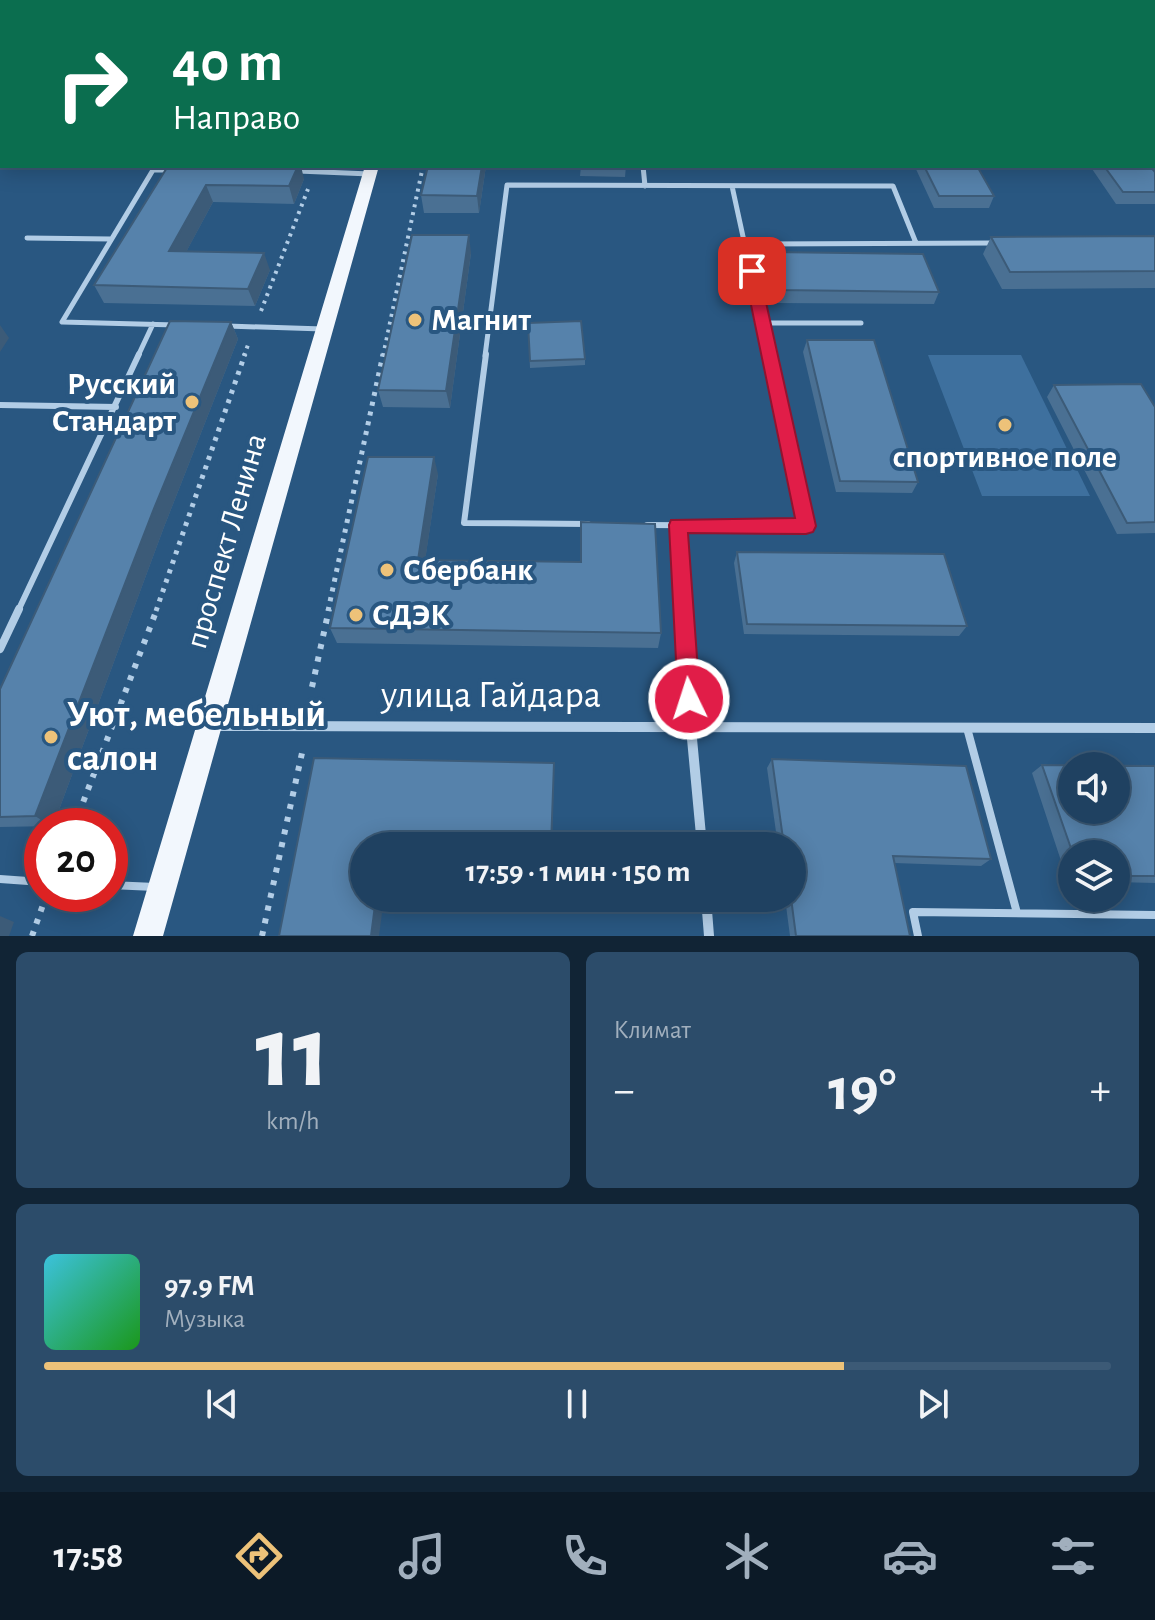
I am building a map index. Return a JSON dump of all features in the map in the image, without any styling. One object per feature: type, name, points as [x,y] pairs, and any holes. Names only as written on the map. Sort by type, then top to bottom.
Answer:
[{"type":"main road","name":"проспект Ленина","points":[[148,936],[371,170]]},
{"type":"street","name":"улица Гайдара","points":[[211,726],[1155,728]]},
{"type":"street","points":[[691,728],[701,832]]},
{"type":"street","points":[[707,912],[709,936]]},
{"type":"lane","points":[[643,168],[645,186]]},
{"type":"lane","points":[[182,325],[62,322],[153,170],[185,170]]},
{"type":"lane","points":[[286,171],[371,170]]},
{"type":"lane","points":[[602,525],[464,523],[507,185],[893,186],[916,243]]},
{"type":"lane","points":[[632,525],[806,526],[732,186]]},
{"type":"lane","points":[[27,238],[111,239]]},
{"type":"lane","points":[[746,244],[996,243]]},
{"type":"lane","points":[[763,323],[861,323]]},
{"type":"lane","points":[[0,649],[153,324]]},
{"type":"lane","points":[[211,326],[323,329]]},
{"type":"lane","points":[[0,405],[116,407]]},
{"type":"lane","points":[[678,525],[691,728]]},
{"type":"lane","points":[[967,728],[1017,913]]},
{"type":"lane","points":[[0,879],[24,881]]},
{"type":"lane","points":[[128,886],[163,887]]},
{"type":"lane","points":[[918,936],[913,912],[1155,915]]},
{"type":"path","points":[[312,687],[423,168]]},
{"type":"path","points":[[81,808],[134,674],[255,327],[315,172]]},
{"type":"path","points":[[262,936],[302,753]]},
{"type":"path","points":[[32,936],[41,912]]},
{"type":"shaded area","name":"спортивное поле","points":[[928,355],[1021,355],[1090,496],[982,496]]},
{"type":"building","points":[[167,168],[297,168],[289,186],[206,185],[169,251],[264,253],[248,289],[94,285]]},
{"type":"building","points":[[428,168],[482,168],[477,196],[421,195]]},
{"type":"building","points":[[925,168],[978,168],[994,196],[939,196]]},
{"type":"building","points":[[1105,168],[1152,168],[1155,172],[1155,192],[1123,192]]},
{"type":"building","points":[[412,235],[469,235],[446,391],[378,390]]},
{"type":"building","points":[[1155,236],[1155,271],[1010,272],[991,237]]},
{"type":"building","points":[[770,252],[923,254],[939,292],[778,290]]},
{"type":"building","points":[[170,321],[231,322],[153,511],[38,808],[24,808],[24,816],[0,817],[0,689]]},
{"type":"building","points":[[581,321],[585,359],[530,361],[528,323]]},
{"type":"building","points":[[807,340],[874,340],[918,482],[840,481]]},
{"type":"building","points":[[1141,384],[1155,407],[1155,522],[1127,523],[1054,385]]},
{"type":"building","points":[[368,457],[434,457],[418,560],[581,562],[581,522],[655,524],[661,633],[330,628]]},
{"type":"building","points":[[737,552],[944,554],[967,626],[747,624]]},
{"type":"building","points":[[314,758],[554,763],[552,832],[350,832],[350,912],[374,912],[371,936],[279,936]]},
{"type":"building","points":[[772,759],[966,766],[991,859],[893,856],[910,936],[796,936],[793,912],[806,912],[806,832],[782,832]]},
{"type":"building","points":[[1042,765],[1058,765],[1058,811]]},
{"type":"building","points":[[1130,766],[1155,766],[1155,876],[1130,876],[1130,840],[1068,840],[1063,824],[1130,824]]},
{"type":"place","name":"Магнит","points":[[415,320]]},
{"type":"place","name":"Русский Стандарт","points":[[192,402]]},
{"type":"place","name":"спортивное поле","points":[[1005,425]]},
{"type":"place","name":"Сбербанк","points":[[387,570]]},
{"type":"place","name":"СДЭК","points":[[356,615]]},
{"type":"place","name":"Уют, мебельный салон","points":[[51,737]]},
{"type":"route","points":[[689,699],[678,525],[806,526],[752,271]]}]
